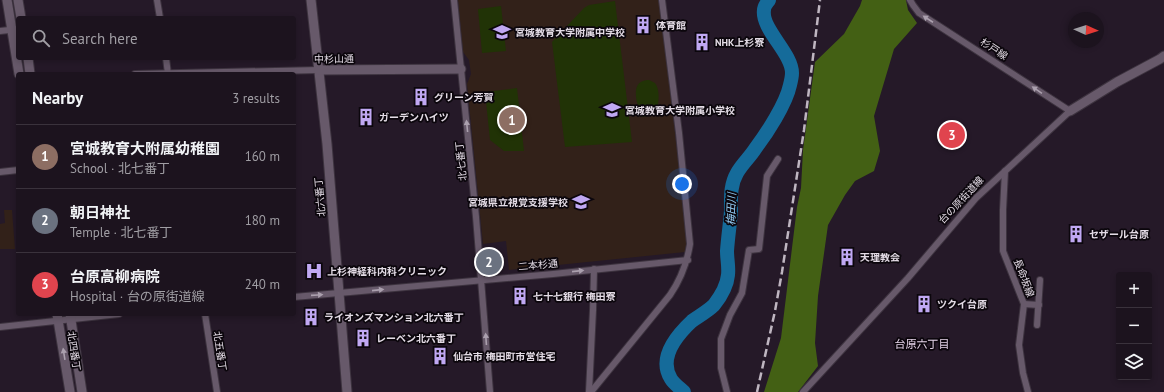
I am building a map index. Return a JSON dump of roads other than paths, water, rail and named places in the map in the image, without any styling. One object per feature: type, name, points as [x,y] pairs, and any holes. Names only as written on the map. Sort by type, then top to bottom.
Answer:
[{"type":"street","points":[[7,0],[15,29],[16,40]]},
{"type":"street","points":[[18,0],[21,16]]},
{"type":"street","points":[[157,0],[160,16]]},
{"type":"street","name":"北六番丁","points":[[311,0],[327,144],[347,392]]},
{"type":"street","name":"北七番丁","points":[[454,0],[482,280],[490,392]]},
{"type":"street","points":[[590,392],[670,295],[678,284],[688,260],[690,244],[679,133],[662,0]]},
{"type":"street","name":"杉戸線","points":[[910,0],[919,13],[1070,111]]},
{"type":"street","points":[[0,31],[15,29]]},
{"type":"street","name":"台の原街道線","points":[[803,392],[908,278],[976,198],[1005,171],[1070,111],[1117,82],[1163,59]]},
{"type":"street","points":[[18,60],[19,72]]},
{"type":"street","points":[[28,60],[30,72]]},
{"type":"street","points":[[166,60],[168,72]]},
{"type":"street","name":"中杉山通","points":[[243,72],[461,69]]},
{"type":"street","points":[[728,392],[721,368],[721,339],[730,315],[742,293],[749,250],[759,249],[767,176],[778,159]]},
{"type":"street","points":[[0,172],[16,170]]},
{"type":"street","name":"長命坂線","points":[[1005,171],[1003,251],[1024,304],[1019,345],[1023,373],[1028,392]]},
{"type":"street","name":"二本杉通","points":[[296,297],[340,294],[688,260]]},
{"type":"street","points":[[590,392],[594,269]]},
{"type":"street","points":[[1037,325],[1040,280]]},
{"type":"street","points":[[1024,304],[1039,305]]},
{"type":"street","points":[[0,326],[70,316]]},
{"type":"street","name":"北四番丁","points":[[70,316],[82,392]]},
{"type":"street","name":"北五番丁","points":[[204,316],[217,392]]},
{"type":"street","name":"北四番丁","points":[[58,317],[70,392]]},
{"type":"waterway","name":"梅田川","points":[[684,392],[671,379],[668,371],[668,355],[675,340],[692,321],[714,305],[725,287],[728,272],[727,251],[733,182],[739,170],[776,118],[785,101],[791,80],[791,65],[767,25],[764,17],[764,7],[769,0]]},
{"type":"railway","points":[[757,392],[782,272],[804,130],[820,0]]},
{"type":"place","name":"体育館","points":[[643,25]]},
{"type":"place","name":"宮城教育大学附属中学校","points":[[502,32]]},
{"type":"place","name":"NHK上杉寮","points":[[702,42]]},
{"type":"place","name":"グリーン芳賀","points":[[421,97]]},
{"type":"place","name":"宮城教育大学附属小学校","points":[[612,110]]},
{"type":"place","name":"ガーデンハイツ","points":[[366,117]]},
{"type":"place","name":"宮城教育大附属幼稚園","points":[[512,120]]},
{"type":"place","name":"台原高柳病院","points":[[952,135]]},
{"type":"place","name":"宮城県立視覚支援学校","points":[[581,202]]},
{"type":"place","name":"セザール台原","points":[[1076,234]]},
{"type":"place","name":"天理教会","points":[[847,257]]},
{"type":"place","name":"朝日神社","points":[[489,262]]},
{"type":"place","name":"上杉神経科内科クリニック","points":[[314,271]]},
{"type":"place","name":"七十七銀行 梅田寮","points":[[520,296]]},
{"type":"place","name":"ツクイ台原","points":[[924,304]]},
{"type":"place","name":"ライオンズマンション北六番丁","points":[[311,317]]},
{"type":"place","name":"レーベン北六番丁","points":[[363,338]]},
{"type":"place","name":"仙台市 梅田町市営住宅","points":[[440,356]]},
{"type":"district","name":"台原六丁目","points":[[922,344]]}]
